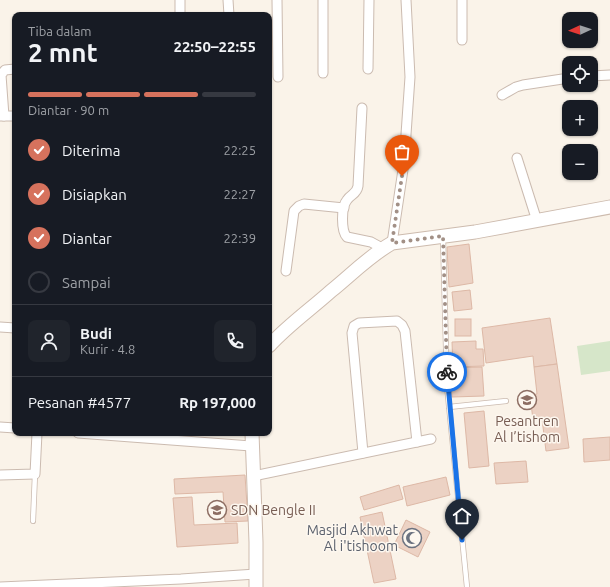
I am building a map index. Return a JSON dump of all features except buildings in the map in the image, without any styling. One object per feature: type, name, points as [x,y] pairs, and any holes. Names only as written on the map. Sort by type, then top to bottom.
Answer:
[{"type":"street","points":[[180,0],[180,12]]},
{"type":"street","points":[[228,0],[228,12]]},
{"type":"street","points":[[277,0],[278,77]]},
{"type":"street","points":[[323,0],[323,73]]},
{"type":"street","points":[[368,69],[369,0]]},
{"type":"street","points":[[272,343],[299,318],[387,246],[404,163],[410,77],[406,0]]},
{"type":"street","points":[[462,0],[462,40]]},
{"type":"street","points":[[2,116],[1,75],[2,72],[12,69]]},
{"type":"street","points":[[598,76],[610,75]]},
{"type":"street","points":[[502,95],[516,87],[523,85],[562,79]]},
{"type":"street","points":[[362,108],[358,186],[355,193],[346,200],[342,225],[345,234],[352,239],[387,246],[537,221],[610,207]]},
{"type":"street","points":[[517,158],[537,221]]},
{"type":"street","points":[[286,271],[294,211],[299,206],[304,204],[344,208]]},
{"type":"street","points":[[363,453],[352,333],[354,326],[359,323],[397,321],[402,325],[404,331],[417,442]]},
{"type":"street","points":[[0,327],[12,328]]},
{"type":"street","points":[[0,427],[12,428]]},
{"type":"street","points":[[0,475],[34,474],[37,436]]},
{"type":"street","points":[[0,587],[256,581],[252,439],[165,436]]},
{"type":"street","points":[[253,476],[431,439]]},
{"type":"lane","points":[[443,236],[449,407],[467,587]]},
{"type":"lane","points":[[449,407],[506,401]]},
{"type":"lane","points":[[33,521],[34,474]]},
{"type":"green space","points":[[610,341],[610,371],[581,375],[577,346]]},
{"type":"way so far","points":[[402,176],[392,243],[443,236],[447,372]]},
{"type":"place","name":"Pesantren Al I’tishom","points":[[527,400]]},
{"type":"place","name":"SDN Bengle II","points":[[217,510]]},
{"type":"place","name":"Masjid Akhwat Al i'tishoom","points":[[412,538]]},
{"type":"route","points":[[447,372],[447,386],[462,540]]}]
